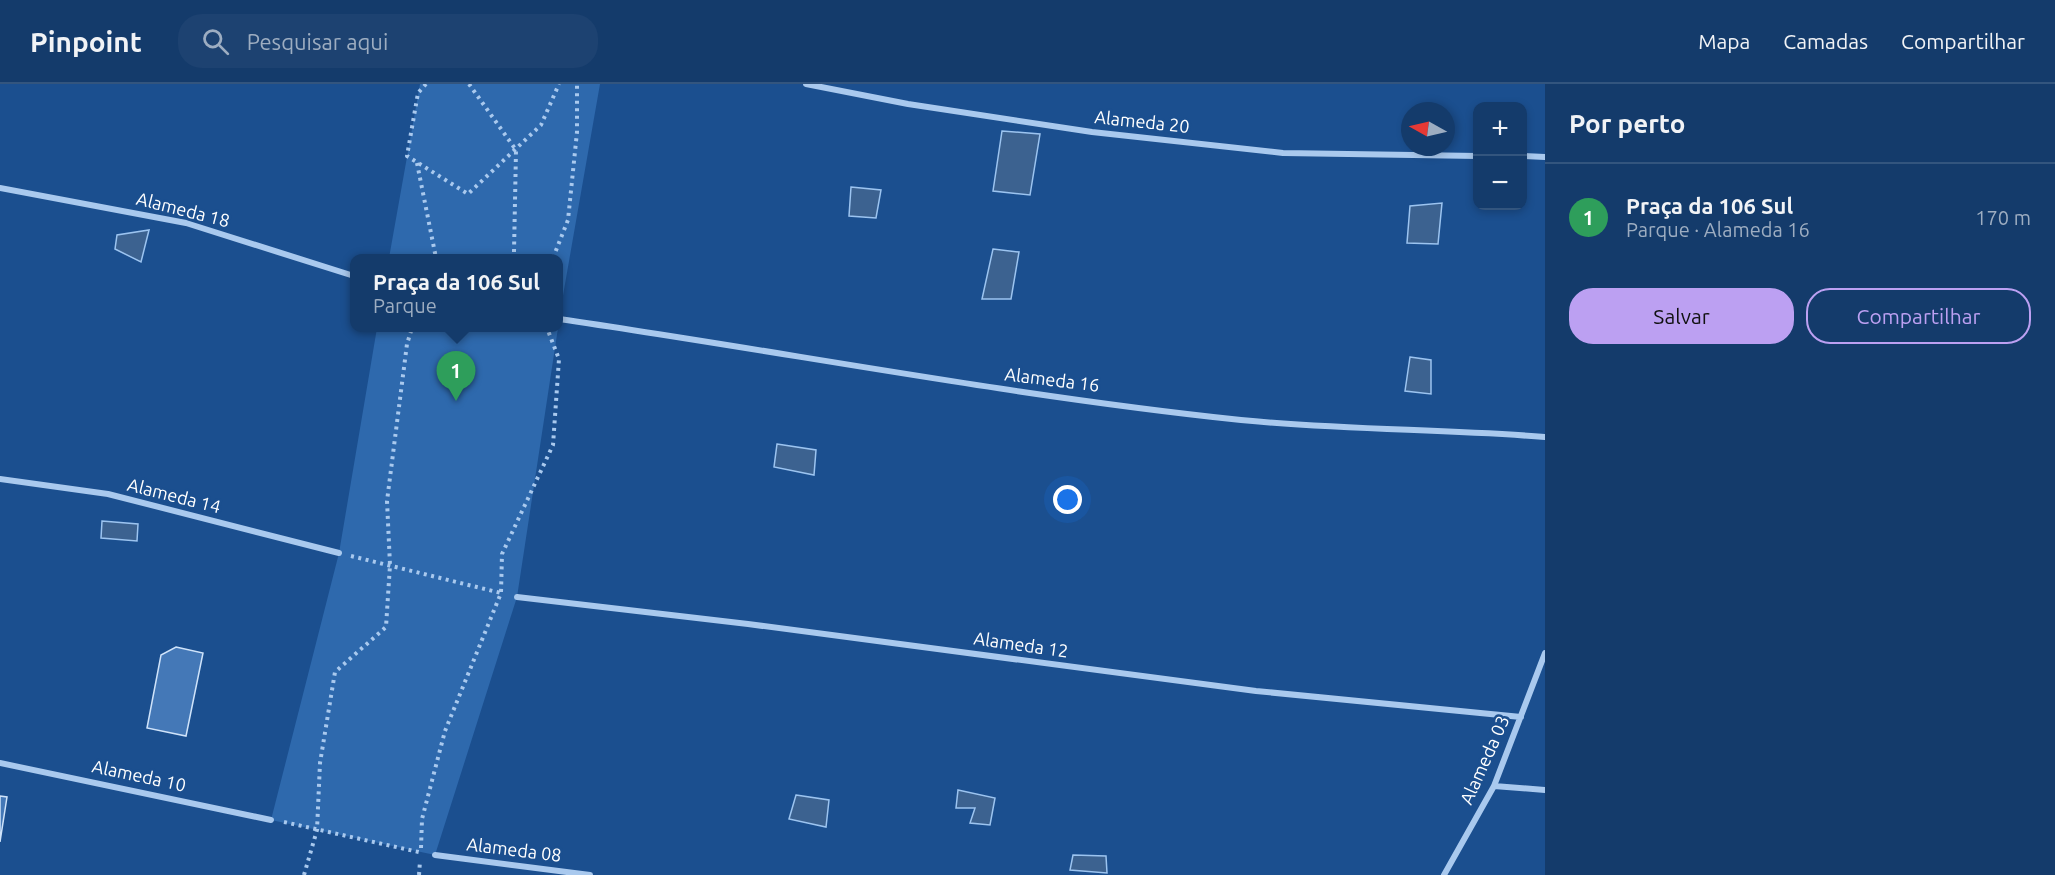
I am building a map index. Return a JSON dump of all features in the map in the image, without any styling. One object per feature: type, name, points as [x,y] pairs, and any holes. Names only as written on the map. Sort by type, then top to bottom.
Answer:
[{"type":"street","name":"Alameda 20","points":[[807,84],[908,104],[1092,132],[1282,153],[1473,156]]},
{"type":"street","points":[[1527,156],[1545,156]]},
{"type":"street","name":"Alameda 18","points":[[0,188],[186,223],[350,275]]},
{"type":"street","name":"Alameda 16","points":[[563,320],[740,345],[967,384],[1243,420],[1545,437]]},
{"type":"street","name":"Alameda 14","points":[[0,478],[108,494],[339,553]]},
{"type":"street","name":"Alameda 12","points":[[517,597],[748,624],[1256,691],[1521,717]]},
{"type":"street","name":"Alameda 03","points":[[1444,875],[1494,786],[1545,653]]},
{"type":"street","name":"Alameda 10","points":[[0,763],[271,820]]},
{"type":"street","points":[[1494,786],[1545,790]]},
{"type":"street","name":"Alameda 08","points":[[435,855],[590,875]]},
{"type":"path","points":[[426,84],[418,93],[407,156],[468,194],[541,124],[559,84]]},
{"type":"path","points":[[469,84],[516,150],[515,254]]},
{"type":"path","points":[[555,254],[568,220],[577,132],[577,84]]},
{"type":"path","points":[[417,162],[435,254]]},
{"type":"path","points":[[304,875],[318,830],[320,764],[335,672],[386,627],[390,566],[387,501],[407,344],[411,332]]},
{"type":"path","points":[[419,875],[422,819],[445,731],[501,593],[502,554],[553,445],[559,359],[548,332]]},
{"type":"path","points":[[339,553],[517,597]]},
{"type":"path","points":[[271,820],[435,855]]},
{"type":"shaded area","points":[[420,84],[600,84],[563,295],[563,254],[390,254]]},
{"type":"shaded area","points":[[1002,131],[1040,134],[1030,195],[993,191]]},
{"type":"shaded area","points":[[851,187],[881,190],[876,218],[849,216]]},
{"type":"shaded area","points":[[1442,203],[1438,244],[1407,243],[1410,206]]},
{"type":"shaded area","points":[[149,230],[141,262],[115,249],[117,235]]},
{"type":"shaded area","points":[[993,249],[1019,252],[1011,299],[982,299]]},
{"type":"shaded area","points":[[376,332],[557,332],[517,597],[435,855],[271,820],[339,553]]},
{"type":"shaded area","points":[[1410,357],[1431,360],[1431,394],[1405,391]]},
{"type":"shaded area","points":[[777,444],[816,450],[814,475],[774,467]]},
{"type":"shaded area","points":[[102,521],[138,524],[137,541],[101,538]]},
{"type":"shaded area","points":[[958,790],[995,798],[990,825],[970,823],[975,808],[956,808]]},
{"type":"shaded area","points":[[796,795],[829,800],[826,827],[789,819]]},
{"type":"shaded area","points":[[1073,855],[1106,856],[1107,873],[1070,870]]},
{"type":"building","points":[[176,647],[203,653],[186,736],[147,728],[161,655]]},
{"type":"building","points":[[0,796],[7,797],[0,842]]},
{"type":"place","name":"Praça da 106 Sul","points":[[456,401]]}]
